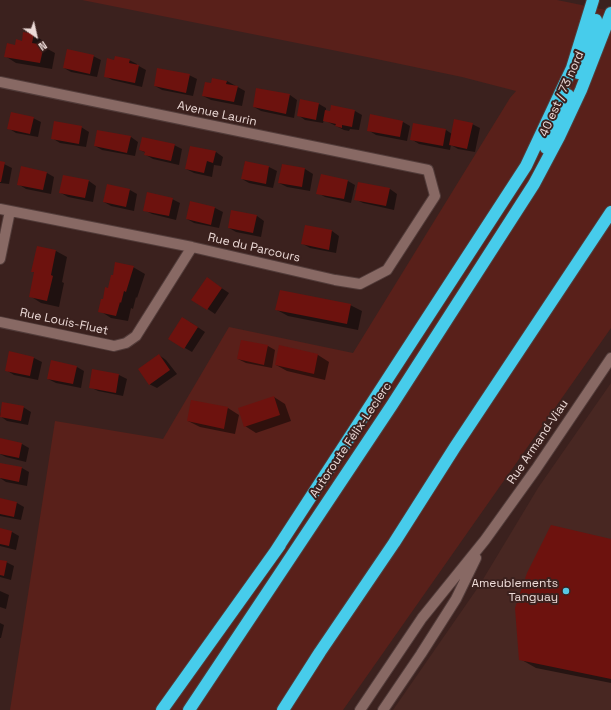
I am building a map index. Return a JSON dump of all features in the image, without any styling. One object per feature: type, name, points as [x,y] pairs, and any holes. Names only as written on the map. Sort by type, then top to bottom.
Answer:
[{"type":"highway","points":[[162,710],[275,552],[526,166],[572,68],[593,0]]},
{"type":"highway","points":[[534,184],[547,145],[586,53],[601,0]]},
{"type":"highway","name":"40 est / 73 nord","points":[[534,184],[559,137],[581,90],[611,13]]},
{"type":"highway","name":"Autoroute Félix-Leclerc","points":[[189,710],[392,405],[534,184]]},
{"type":"highway","points":[[283,710],[320,652],[394,543],[454,447],[611,212]]},
{"type":"highway","points":[[275,552],[392,405]]},
{"type":"street","name":"Avenue Laurin","points":[[0,82],[428,170]]},
{"type":"street","name":"Rue du Parcours","points":[[5,210],[192,247],[335,280],[360,284],[386,270],[435,196],[428,170]]},
{"type":"street","points":[[0,259],[5,210]]},
{"type":"street","name":"Rue Louis-Fluet","points":[[0,322],[114,346],[126,343],[136,336],[192,247]]},
{"type":"street","name":"Rue Armand-Viau","points":[[360,710],[422,618],[485,540],[536,469],[611,358]]},
{"type":"street","name":"Rue Armand-Viau","points":[[383,710],[456,599],[485,540]]},
{"type":"shaded area","points":[[82,0],[557,0],[611,11],[611,328],[343,710],[10,710],[55,421],[163,439],[229,327],[353,353],[510,98],[516,91],[462,77],[367,57]]},
{"type":"shaded area","points":[[611,383],[611,710],[393,710],[479,586],[538,488]]},
{"type":"building","points":[[23,32],[34,34],[32,43],[44,45],[40,63],[4,57],[7,43],[15,45],[16,39],[22,41]]},
{"type":"building","points":[[67,49],[94,55],[90,74],[63,68]]},
{"type":"building","points":[[115,56],[130,59],[129,63],[139,65],[135,83],[104,77],[107,58],[114,60]]},
{"type":"building","points":[[157,68],[190,74],[186,93],[154,86]]},
{"type":"building","points":[[212,78],[227,81],[226,84],[238,86],[234,102],[202,96],[205,82],[211,83]]},
{"type":"building","points":[[256,88],[290,94],[286,114],[253,107]]},
{"type":"building","points":[[300,99],[319,103],[316,120],[297,116]]},
{"type":"building","points":[[331,105],[355,110],[352,127],[342,125],[342,128],[335,126],[336,124],[323,121],[325,110],[330,111]]},
{"type":"building","points":[[11,112],[34,117],[30,134],[7,129]]},
{"type":"building","points":[[370,114],[403,121],[400,137],[367,131]]},
{"type":"building","points":[[454,119],[473,123],[467,149],[449,145]]},
{"type":"building","points":[[54,121],[82,126],[79,144],[51,139]]},
{"type":"building","points":[[413,123],[446,129],[443,146],[410,140]]},
{"type":"building","points":[[97,130],[131,136],[127,153],[94,146]]},
{"type":"building","points":[[142,137],[175,144],[171,161],[144,155],[145,152],[139,150]]},
{"type":"building","points":[[190,146],[216,151],[213,163],[207,161],[204,173],[185,169]]},
{"type":"building","points":[[0,161],[5,162],[1,182],[0,182]]},
{"type":"building","points":[[245,161],[269,166],[266,184],[241,179]]},
{"type":"building","points":[[282,164],[305,168],[302,187],[278,183]]},
{"type":"building","points":[[21,166],[47,172],[43,190],[17,185]]},
{"type":"building","points":[[321,174],[348,180],[344,199],[316,194]]},
{"type":"building","points":[[63,175],[89,180],[85,198],[59,193]]},
{"type":"building","points":[[358,182],[390,188],[386,206],[354,200]]},
{"type":"building","points":[[107,184],[130,189],[126,207],[103,202]]},
{"type":"building","points":[[147,192],[173,198],[169,216],[143,211]]},
{"type":"building","points":[[190,201],[215,207],[211,225],[186,219]]},
{"type":"building","points":[[231,210],[257,215],[253,233],[228,228]]},
{"type":"building","points":[[305,225],[332,230],[329,250],[301,244]]},
{"type":"building","points":[[37,246],[56,250],[51,275],[53,276],[47,301],[29,297],[34,272],[31,272]]},
{"type":"building","points":[[115,262],[134,266],[126,292],[124,291],[116,316],[98,312],[101,299],[103,299],[105,287],[108,288],[111,275],[113,275]]},
{"type":"building","points":[[207,277],[222,288],[207,310],[191,300]]},
{"type":"building","points":[[280,290],[351,304],[347,324],[275,310]]},
{"type":"building","points":[[182,317],[198,327],[184,349],[168,339]]},
{"type":"building","points":[[241,340],[268,345],[264,365],[237,359]]},
{"type":"building","points":[[279,345],[318,354],[314,374],[275,365]]},
{"type":"building","points":[[9,351],[34,357],[30,376],[5,371]]},
{"type":"building","points":[[159,354],[170,370],[149,385],[138,369]]},
{"type":"building","points":[[51,360],[77,366],[73,384],[47,379]]},
{"type":"building","points":[[92,369],[119,374],[116,393],[89,388]]},
{"type":"building","points":[[274,396],[280,415],[244,427],[238,408]]},
{"type":"building","points":[[191,400],[228,407],[224,429],[187,421]]},
{"type":"building","points":[[2,402],[24,406],[21,421],[0,417]]},
{"type":"building","points":[[0,438],[22,443],[19,458],[0,454]]},
{"type":"building","points":[[0,463],[22,467],[19,482],[0,478]]},
{"type":"building","points":[[0,498],[17,502],[14,517],[0,514]]},
{"type":"building","name":"Ameublements Tanguay","points":[[551,525],[611,539],[611,679],[519,660],[515,608],[527,573]]},
{"type":"building","points":[[0,528],[12,531],[9,546],[0,544]]},
{"type":"building","points":[[0,560],[7,561],[4,576],[0,575]]},
{"type":"place","name":"Ameublements Tanguay","points":[[566,591]]}]
